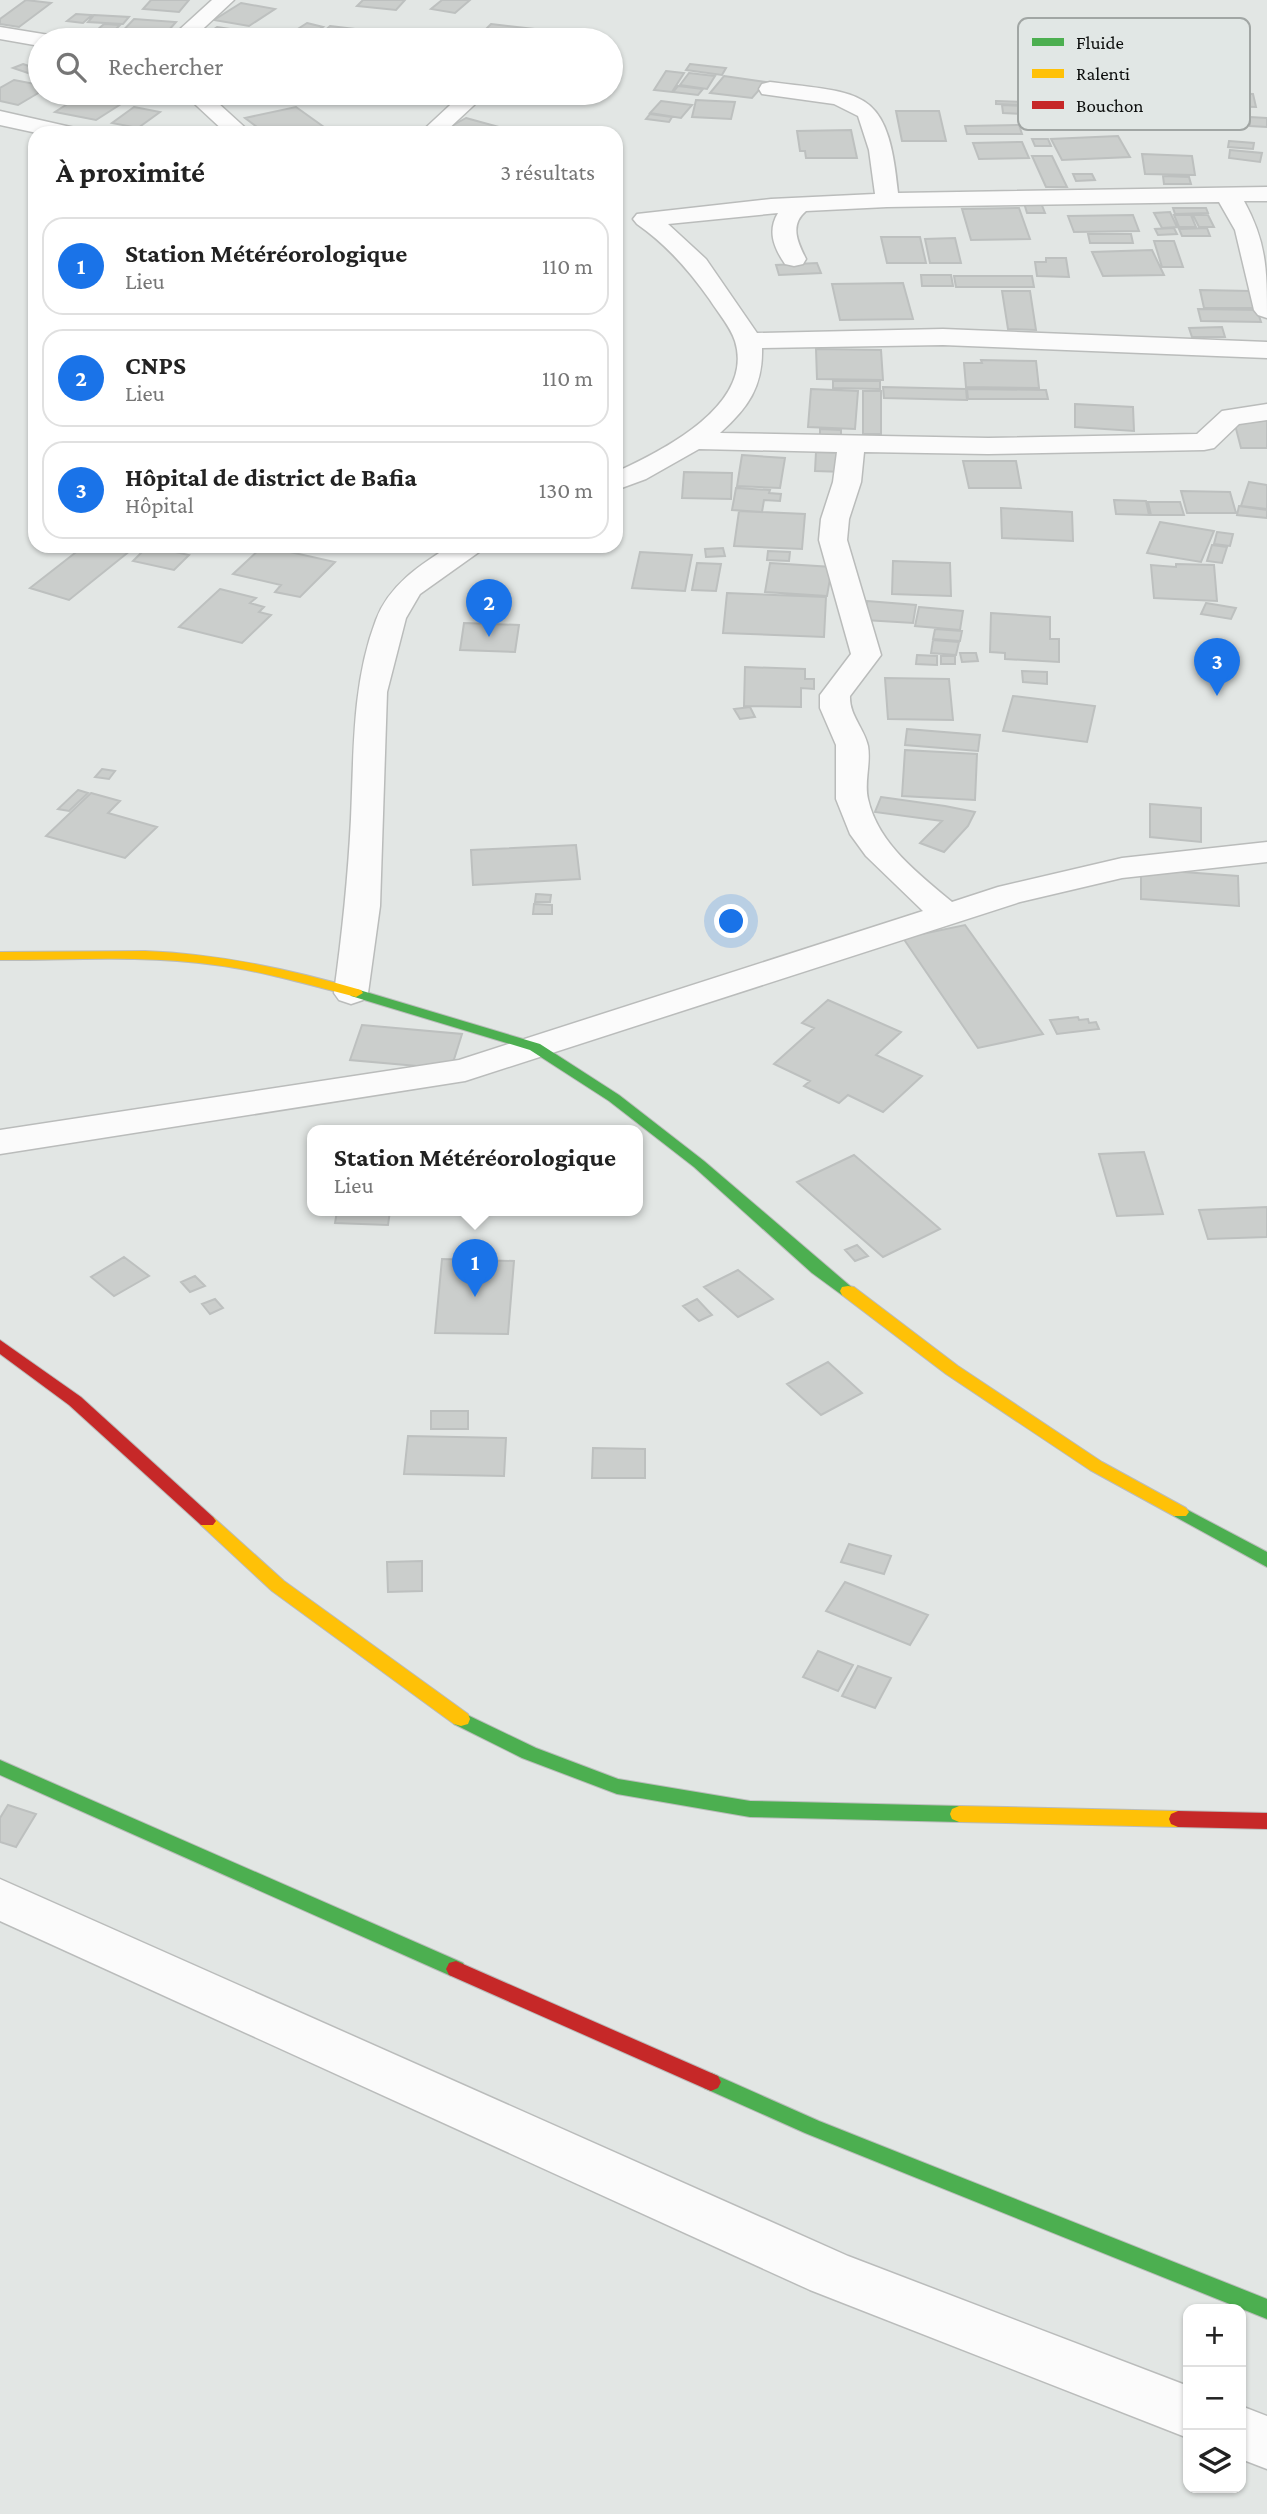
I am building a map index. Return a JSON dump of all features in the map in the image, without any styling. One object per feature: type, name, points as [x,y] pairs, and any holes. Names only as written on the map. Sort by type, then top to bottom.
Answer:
[{"type":"street","points":[[192,28],[224,0]]},
{"type":"street","points":[[0,33],[28,38]]},
{"type":"street","points":[[769,89],[837,99],[862,107],[872,119],[879,143],[887,200]]},
{"type":"street","points":[[208,105],[232,126]]},
{"type":"street","points":[[439,126],[462,105]]},
{"type":"street","points":[[0,118],[36,126]]},
{"type":"street","points":[[1224,194],[1232,199],[1252,246],[1267,310]]},
{"type":"street","points":[[623,478],[695,441],[717,425],[731,408],[745,383],[751,355],[748,341],[706,275],[685,248],[671,236],[635,218],[800,204],[887,200],[1267,194]]},
{"type":"street","points":[[794,259],[784,241],[783,223],[791,210],[800,204]]},
{"type":"street","points":[[748,341],[943,337],[1267,350]]},
{"type":"street","points":[[695,441],[1000,446],[1204,442],[1231,416],[1267,412]]},
{"type":"street","points":[[851,443],[848,482],[835,519],[833,540],[843,581],[867,648],[866,655],[835,695],[833,703],[852,744],[852,797],[860,823],[880,851],[916,889],[948,915]]},
{"type":"street","points":[[351,993],[363,906],[372,692],[391,618],[409,589],[458,553]]},
{"type":"street","points":[[0,1142],[465,1070],[1010,894],[1122,868],[1267,852]]},
{"type":"street","points":[[0,956],[181,957],[234,963],[299,976],[535,1047],[614,1098],[699,1164],[818,1269],[952,1370],[1096,1466],[1267,1560]]},
{"type":"street","points":[[0,1346],[75,1401],[278,1587],[451,1714],[529,1753],[617,1786],[750,1809],[1267,1821]]},
{"type":"street","points":[[0,1767],[812,2126],[1267,2309]]},
{"type":"street","points":[[0,1899],[829,2273],[1183,2410]]},
{"type":"street","points":[[1246,2434],[1267,2443]]},
{"type":"building","points":[[26,0],[51,3],[19,27],[0,24],[0,19]]},
{"type":"building","points":[[151,0],[189,0],[179,12],[143,9]]},
{"type":"building","points":[[363,0],[405,0],[396,10],[357,6]]},
{"type":"building","points":[[442,0],[470,0],[455,13],[431,9]]},
{"type":"building","points":[[241,3],[275,9],[249,26],[214,20]]},
{"type":"building","points":[[76,14],[92,15],[83,23],[67,21]]},
{"type":"building","points":[[94,15],[129,17],[123,24],[88,22]]},
{"type":"building","points":[[134,19],[176,22],[171,28],[125,28]]},
{"type":"building","points":[[307,23],[323,27],[321,28],[299,28]]},
{"type":"building","points":[[104,24],[120,25],[117,28],[99,28]]},
{"type":"building","points":[[491,24],[526,28],[487,28]]},
{"type":"building","points":[[23,64],[28,66],[28,73],[13,68]]},
{"type":"building","points":[[690,64],[726,68],[722,75],[686,70]]},
{"type":"building","points":[[666,71],[684,73],[672,92],[654,90]]},
{"type":"building","points":[[689,73],[715,76],[707,89],[680,85]]},
{"type":"building","points":[[724,76],[766,82],[752,98],[710,93]]},
{"type":"building","points":[[14,80],[28,83],[28,99],[18,105],[0,101],[0,88]]},
{"type":"building","points":[[678,86],[703,89],[698,95],[673,92]]},
{"type":"building","points":[[1250,94],[1253,94],[1256,107],[1250,107]]},
{"type":"building","points":[[696,100],[735,102],[731,119],[692,117]]},
{"type":"building","points":[[661,101],[692,105],[681,118],[650,113]]},
{"type":"building","points":[[996,101],[1018,102],[1018,105],[996,104]]},
{"type":"building","points":[[66,105],[119,105],[96,120],[55,112]]},
{"type":"building","points":[[1002,105],[1018,106],[1018,114],[1003,113]]},
{"type":"building","points":[[134,107],[160,112],[141,126],[112,123]]},
{"type":"building","points":[[296,107],[323,126],[256,126],[245,118]]},
{"type":"building","points":[[896,111],[939,111],[946,141],[902,141]]},
{"type":"building","points":[[650,114],[672,117],[669,122],[646,119]]},
{"type":"building","points":[[1250,117],[1267,118],[1267,127],[1250,126]]},
{"type":"building","points":[[466,118],[495,126],[452,126]]},
{"type":"building","points":[[1018,125],[1022,134],[967,134],[965,126]]},
{"type":"building","points":[[851,130],[857,158],[806,158],[805,151],[800,151],[797,131]]},
{"type":"building","points":[[1118,136],[1130,157],[1062,160],[1051,139]]},
{"type":"building","points":[[1032,139],[1048,139],[1051,146],[1035,146]]},
{"type":"building","points":[[1229,141],[1254,143],[1253,149],[1228,147]]},
{"type":"building","points":[[1022,142],[1029,158],[979,159],[973,143]]},
{"type":"building","points":[[1230,150],[1262,153],[1260,162],[1229,158]]},
{"type":"building","points":[[1142,154],[1192,156],[1195,175],[1145,174]]},
{"type":"building","points":[[1032,156],[1052,156],[1067,187],[1046,187]]},
{"type":"building","points":[[1073,174],[1092,174],[1095,180],[1076,181]]},
{"type":"building","points":[[1163,176],[1189,177],[1191,184],[1164,184]]},
{"type":"building","points":[[1024,203],[1041,203],[1045,213],[1027,213]]},
{"type":"building","points":[[1019,208],[1030,239],[971,240],[962,209]]},
{"type":"building","points":[[1173,208],[1206,208],[1208,213],[1175,214]]},
{"type":"building","points":[[1170,212],[1177,227],[1162,228],[1154,213]]},
{"type":"building","points":[[1133,215],[1139,231],[1074,232],[1068,216]]},
{"type":"building","points":[[1174,215],[1191,215],[1196,227],[1179,227]]},
{"type":"building","points":[[1193,215],[1208,215],[1214,227],[1199,227]]},
{"type":"building","points":[[1174,228],[1177,234],[1158,235],[1155,229]]},
{"type":"building","points":[[1207,228],[1210,236],[1182,236],[1179,229]]},
{"type":"building","points":[[1088,234],[1131,234],[1133,243],[1090,243]]},
{"type":"building","points":[[881,237],[920,237],[926,263],[887,263]]},
{"type":"building","points":[[955,238],[961,263],[930,263],[925,239]]},
{"type":"building","points":[[1154,241],[1174,241],[1183,267],[1162,267]]},
{"type":"building","points":[[1152,250],[1164,275],[1103,276],[1092,252]]},
{"type":"building","points":[[1046,258],[1066,258],[1069,277],[1037,276],[1035,262],[1046,262]]},
{"type":"building","points":[[817,263],[821,273],[779,275],[776,265]]},
{"type":"building","points":[[921,275],[951,275],[953,286],[922,286]]},
{"type":"building","points":[[954,276],[1032,276],[1034,287],[956,287]]},
{"type":"building","points":[[903,283],[913,319],[840,320],[832,284]]},
{"type":"building","points":[[1200,290],[1250,291],[1254,308],[1204,308]]},
{"type":"building","points":[[1002,291],[1030,291],[1036,330],[1008,329]]},
{"type":"building","points":[[1198,309],[1257,310],[1261,322],[1201,321]]},
{"type":"building","points":[[1222,327],[1225,337],[1192,337],[1189,328]]},
{"type":"building","points":[[816,349],[881,350],[883,380],[817,379]]},
{"type":"building","points":[[981,360],[1036,361],[1039,388],[966,387],[964,363],[982,363]]},
{"type":"building","points":[[833,381],[880,381],[880,389],[833,388]]},
{"type":"building","points":[[883,387],[966,389],[967,400],[884,398]]},
{"type":"building","points":[[811,389],[858,391],[855,429],[808,427]]},
{"type":"building","points":[[967,389],[1046,390],[1048,399],[968,399]]},
{"type":"building","points":[[863,391],[881,391],[881,434],[863,434]]},
{"type":"building","points":[[1075,404],[1133,407],[1134,431],[1075,427]]},
{"type":"building","points":[[1233,417],[1267,417],[1267,448],[1241,448]]},
{"type":"building","points":[[820,429],[841,430],[841,436],[820,435]]},
{"type":"building","points":[[816,452],[845,453],[845,472],[815,471]]},
{"type":"building","points":[[742,455],[785,458],[780,488],[737,486]]},
{"type":"building","points":[[963,461],[1016,461],[1021,488],[969,488]]},
{"type":"building","points":[[684,472],[732,473],[731,499],[682,498]]},
{"type":"building","points":[[1249,482],[1267,485],[1267,509],[1241,506]]},
{"type":"building","points":[[736,488],[770,490],[769,493],[781,494],[780,501],[764,500],[762,512],[732,510]]},
{"type":"building","points":[[1181,491],[1230,492],[1236,513],[1187,513]]},
{"type":"building","points":[[1114,500],[1146,501],[1149,515],[1116,514]]},
{"type":"building","points":[[1148,502],[1180,502],[1184,515],[1151,515]]},
{"type":"building","points":[[1239,506],[1267,510],[1267,518],[1237,515]]},
{"type":"building","points":[[1001,508],[1072,512],[1073,541],[1002,538]]},
{"type":"building","points":[[739,511],[805,514],[802,549],[734,546]]},
{"type":"building","points":[[1160,522],[1214,531],[1201,562],[1147,553]]},
{"type":"building","points":[[1217,532],[1233,534],[1230,546],[1214,544]]},
{"type":"building","points":[[1212,545],[1227,547],[1222,563],[1207,561]]},
{"type":"building","points":[[723,548],[725,556],[706,557],[705,549]]},
{"type":"building","points":[[768,551],[790,552],[789,561],[767,560]]},
{"type":"building","points":[[640,552],[692,555],[685,591],[632,588]]},
{"type":"building","points":[[75,553],[127,553],[69,600],[30,588]]},
{"type":"building","points":[[141,553],[189,555],[174,570],[133,561]]},
{"type":"building","points":[[256,553],[294,553],[335,562],[300,597],[275,592],[281,585],[233,574]]},
{"type":"building","points":[[893,561],[950,563],[951,596],[892,594]]},
{"type":"building","points":[[697,563],[721,564],[716,591],[692,590]]},
{"type":"building","points":[[770,563],[832,567],[827,596],[765,592]]},
{"type":"building","points":[[1176,564],[1214,565],[1217,601],[1154,598],[1151,565],[1176,567]]},
{"type":"building","points":[[220,589],[256,598],[250,603],[264,607],[259,612],[271,615],[242,643],[179,627]]},
{"type":"building","points":[[727,593],[826,597],[824,637],[723,633]]},
{"type":"building","points":[[867,601],[916,605],[913,623],[865,620]]},
{"type":"building","points":[[1206,603],[1236,608],[1231,619],[1201,614]]},
{"type":"building","points":[[919,607],[963,611],[960,630],[915,626]]},
{"type":"building","points":[[991,613],[1050,617],[1050,639],[1059,639],[1059,662],[1005,659],[1005,653],[990,652]]},
{"type":"building","points":[[464,623],[519,625],[515,652],[460,650]]},
{"type":"building","points":[[935,629],[962,631],[960,641],[933,639]]},
{"type":"building","points":[[933,640],[959,642],[956,655],[931,653]]},
{"type":"building","points":[[960,653],[976,653],[978,661],[962,662]]},
{"type":"building","points":[[917,655],[937,656],[937,665],[916,664]]},
{"type":"building","points":[[941,656],[955,656],[955,664],[941,664]]},
{"type":"building","points":[[745,667],[805,669],[805,679],[814,679],[814,689],[801,688],[801,707],[744,706]]},
{"type":"building","points":[[1022,671],[1047,672],[1047,684],[1023,682]]},
{"type":"building","points":[[885,678],[949,679],[953,720],[888,719]]},
{"type":"building","points":[[1013,696],[1095,706],[1087,742],[1003,731]]},
{"type":"building","points":[[750,707],[755,717],[740,719],[734,709]]},
{"type":"building","points":[[907,729],[980,735],[978,751],[905,745]]},
{"type":"building","points":[[905,750],[977,754],[975,800],[902,796]]},
{"type":"building","points":[[102,769],[115,771],[109,779],[95,777]]},
{"type":"building","points":[[78,790],[88,793],[69,811],[58,809]]},
{"type":"building","points":[[91,793],[120,801],[108,813],[157,827],[125,858],[46,836]]},
{"type":"building","points":[[881,797],[975,812],[968,826],[944,852],[920,843],[942,821],[875,812]]},
{"type":"building","points":[[1150,804],[1201,808],[1201,842],[1150,837]]},
{"type":"building","points":[[576,845],[580,879],[473,885],[471,850]]},
{"type":"building","points":[[1141,869],[1238,876],[1239,906],[1141,899]]},
{"type":"building","points":[[536,894],[551,895],[550,902],[535,902]]},
{"type":"building","points":[[534,904],[552,905],[552,914],[533,914]]},
{"type":"building","points":[[965,925],[1043,1034],[978,1048],[903,938]]},
{"type":"building","points":[[828,1000],[901,1032],[876,1055],[922,1076],[883,1112],[848,1095],[839,1103],[804,1086],[810,1081],[774,1064],[814,1028],[802,1023]]},
{"type":"building","points":[[1078,1017],[1079,1020],[1088,1019],[1089,1023],[1096,1022],[1099,1029],[1057,1034],[1050,1020]]},
{"type":"building","points":[[362,1025],[462,1034],[451,1069],[350,1060]]},
{"type":"building","points":[[1144,1152],[1163,1214],[1117,1216],[1099,1154]]},
{"type":"building","points":[[854,1155],[940,1229],[883,1257],[797,1182]]},
{"type":"building","points":[[1267,1207],[1267,1237],[1208,1239],[1199,1210]]},
{"type":"building","points":[[336,1216],[389,1216],[388,1225],[335,1223]]},
{"type":"building","points":[[857,1245],[868,1256],[855,1261],[845,1250]]},
{"type":"building","points":[[124,1257],[149,1276],[114,1296],[91,1277]]},
{"type":"building","points":[[442,1259],[514,1261],[508,1334],[435,1333]]},
{"type":"building","points":[[738,1270],[773,1299],[738,1317],[704,1287]]},
{"type":"building","points":[[195,1276],[205,1286],[190,1292],[181,1282]]},
{"type":"building","points":[[215,1299],[223,1308],[210,1314],[202,1304]]},
{"type":"building","points":[[697,1299],[712,1315],[699,1321],[683,1306]]},
{"type":"building","points":[[828,1362],[862,1393],[821,1415],[787,1384]]},
{"type":"building","points":[[431,1411],[468,1411],[468,1429],[431,1429]]},
{"type":"building","points":[[408,1436],[506,1438],[504,1476],[404,1474]]},
{"type":"building","points":[[593,1448],[645,1449],[645,1478],[592,1478]]},
{"type":"building","points":[[849,1544],[891,1556],[884,1574],[841,1562]]},
{"type":"building","points":[[422,1561],[422,1591],[388,1592],[387,1562]]},
{"type":"building","points":[[845,1582],[928,1615],[910,1645],[826,1611]]},
{"type":"building","points":[[818,1651],[853,1665],[838,1691],[803,1677]]},
{"type":"building","points":[[858,1666],[891,1678],[875,1708],[842,1696]]},
{"type":"building","points":[[8,1805],[36,1814],[16,1847],[0,1842],[0,1818]]},
{"type":"traffic: fast","points":[[356,993],[535,1047],[614,1098],[699,1164],[818,1269],[848,1291]]},
{"type":"traffic: fast","points":[[1180,1512],[1267,1560]]},
{"type":"traffic: fast","points":[[461,1719],[529,1753],[617,1786],[750,1809],[959,1814]]},
{"type":"traffic: fast","points":[[0,1767],[456,1969]]},
{"type":"traffic: fast","points":[[711,2082],[812,2127],[1267,2309]]},
{"type":"traffic: slow","points":[[0,956],[125,955],[214,960],[262,968],[356,993]]},
{"type":"traffic: slow","points":[[848,1291],[952,1370],[1096,1466],[1180,1512]]},
{"type":"traffic: slow","points":[[207,1521],[278,1586],[461,1719]]},
{"type":"traffic: slow","points":[[959,1814],[1178,1819]]},
{"type":"traffic: jam","points":[[0,1346],[75,1401],[207,1521]]},
{"type":"traffic: jam","points":[[1178,1819],[1267,1821]]},
{"type":"traffic: jam","points":[[456,1969],[711,2082]]},
{"type":"place","name":"CNPS","points":[[489,637]]},
{"type":"place","name":"Hôpital de district de Bafia","points":[[1217,696]]},
{"type":"place","name":"Station Météréorologique","points":[[475,1297]]}]
